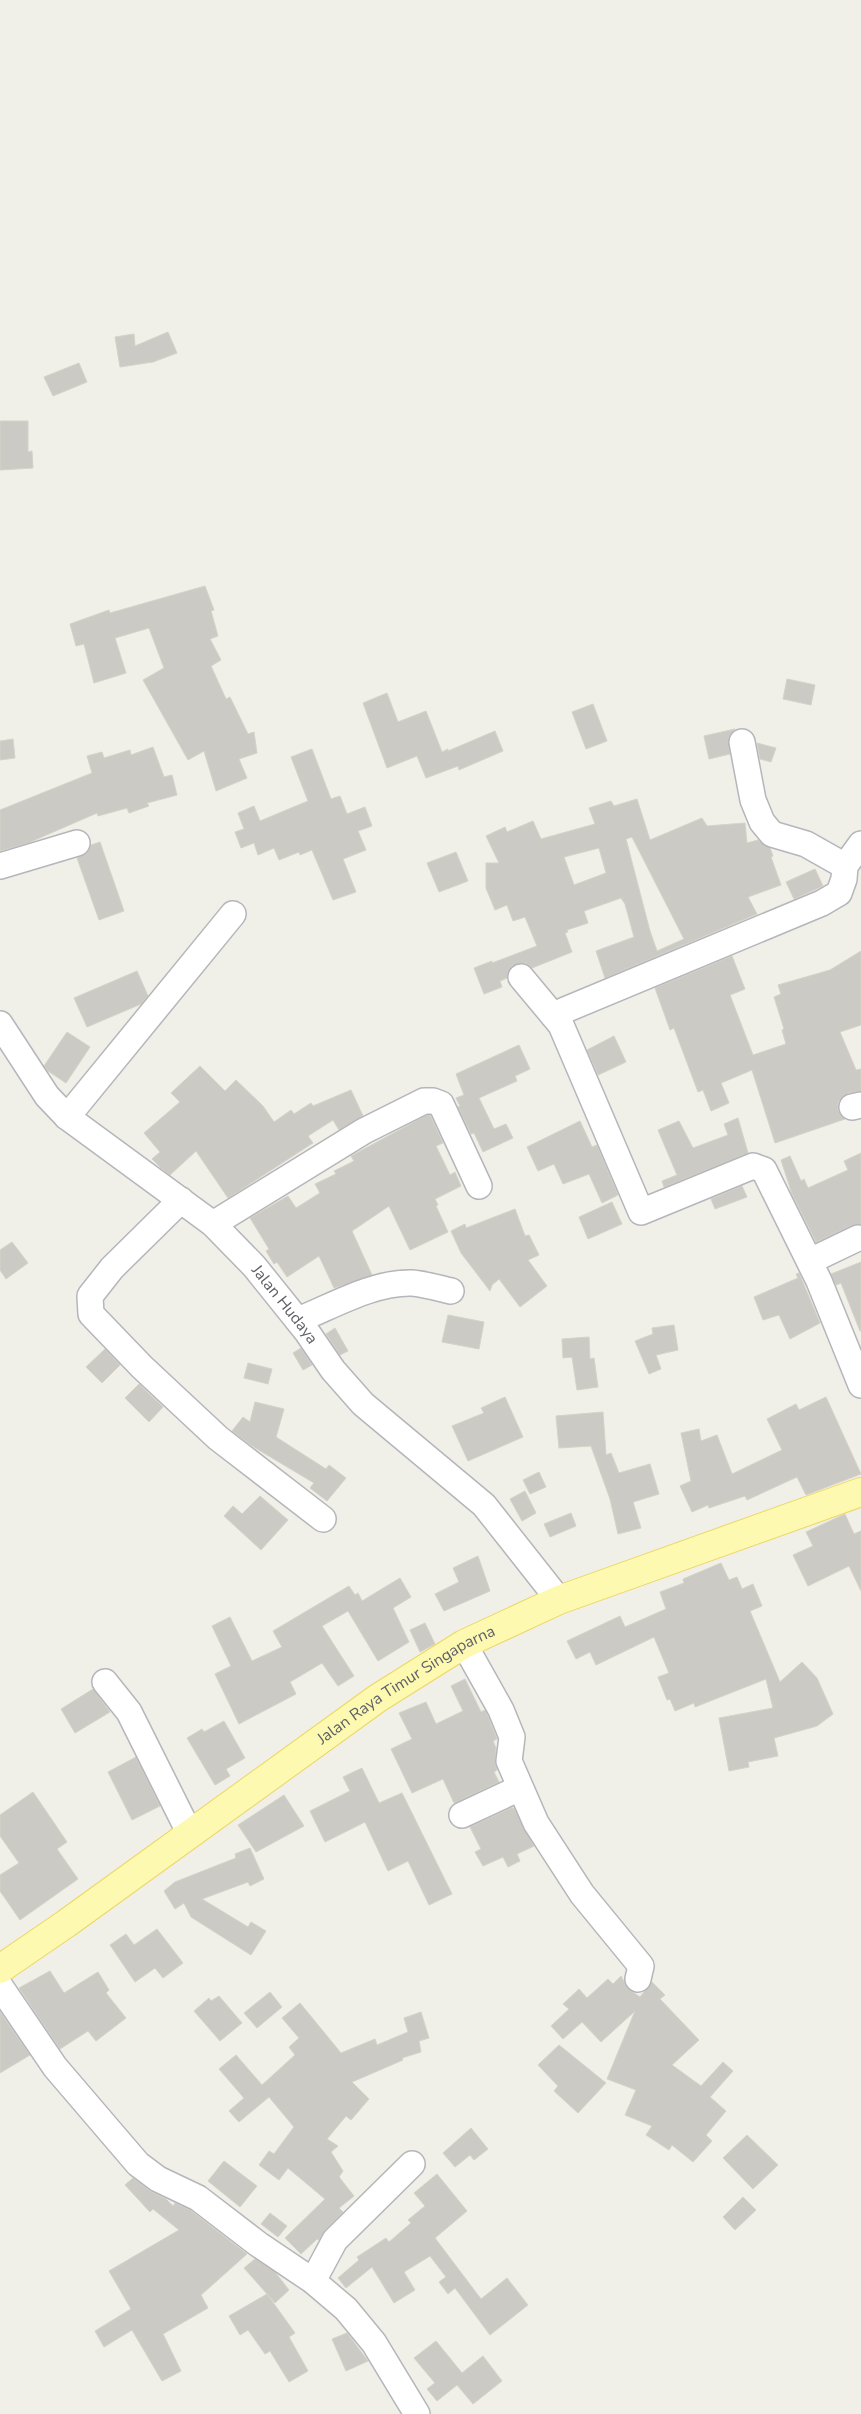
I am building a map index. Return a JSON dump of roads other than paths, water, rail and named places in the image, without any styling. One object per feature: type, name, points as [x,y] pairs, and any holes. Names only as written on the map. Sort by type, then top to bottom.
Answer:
[{"type":"main road","name":"Jalan Raya Timur Singaparna","points":[[0,1969],[378,1698],[464,1644],[551,1603],[861,1492]]},
{"type":"street","points":[[742,742],[753,800],[762,822],[772,834],[806,844],[844,866]]},
{"type":"street","points":[[0,866],[77,843]]},
{"type":"street","points":[[553,1015],[822,904],[839,893],[844,879],[844,866],[861,844]]},
{"type":"street","points":[[67,1118],[233,914]]},
{"type":"street","points":[[521,977],[561,1025],[641,1212],[753,1166],[764,1170],[810,1261],[861,1385]]},
{"type":"street","name":"Jalan Hudaya","points":[[0,1024],[47,1096],[67,1118],[213,1224],[254,1266],[298,1320],[333,1370],[363,1404],[484,1505],[551,1603]]},
{"type":"street","points":[[213,1224],[364,1131],[424,1101],[441,1104],[479,1186]]},
{"type":"street","points":[[181,1200],[112,1268],[90,1296],[91,1314],[142,1367],[218,1438],[323,1518]]},
{"type":"street","points":[[810,1261],[858,1238]]},
{"type":"street","points":[[833,1282],[861,1346]]},
{"type":"street","points":[[298,1320],[380,1287],[414,1283],[450,1291]]},
{"type":"street","points":[[464,1644],[505,1719],[512,1737],[509,1761],[536,1823],[582,1894],[641,1966],[638,1979]]},
{"type":"street","points":[[105,1682],[129,1712],[190,1834]]},
{"type":"street","points":[[462,1816],[520,1788]]},
{"type":"street","points":[[0,1986],[55,2067],[138,2164],[158,2179],[198,2198],[258,2244],[314,2281],[346,2309],[374,2343],[417,2414]]},
{"type":"street","points":[[314,2281],[340,2234],[412,2164]]}]
